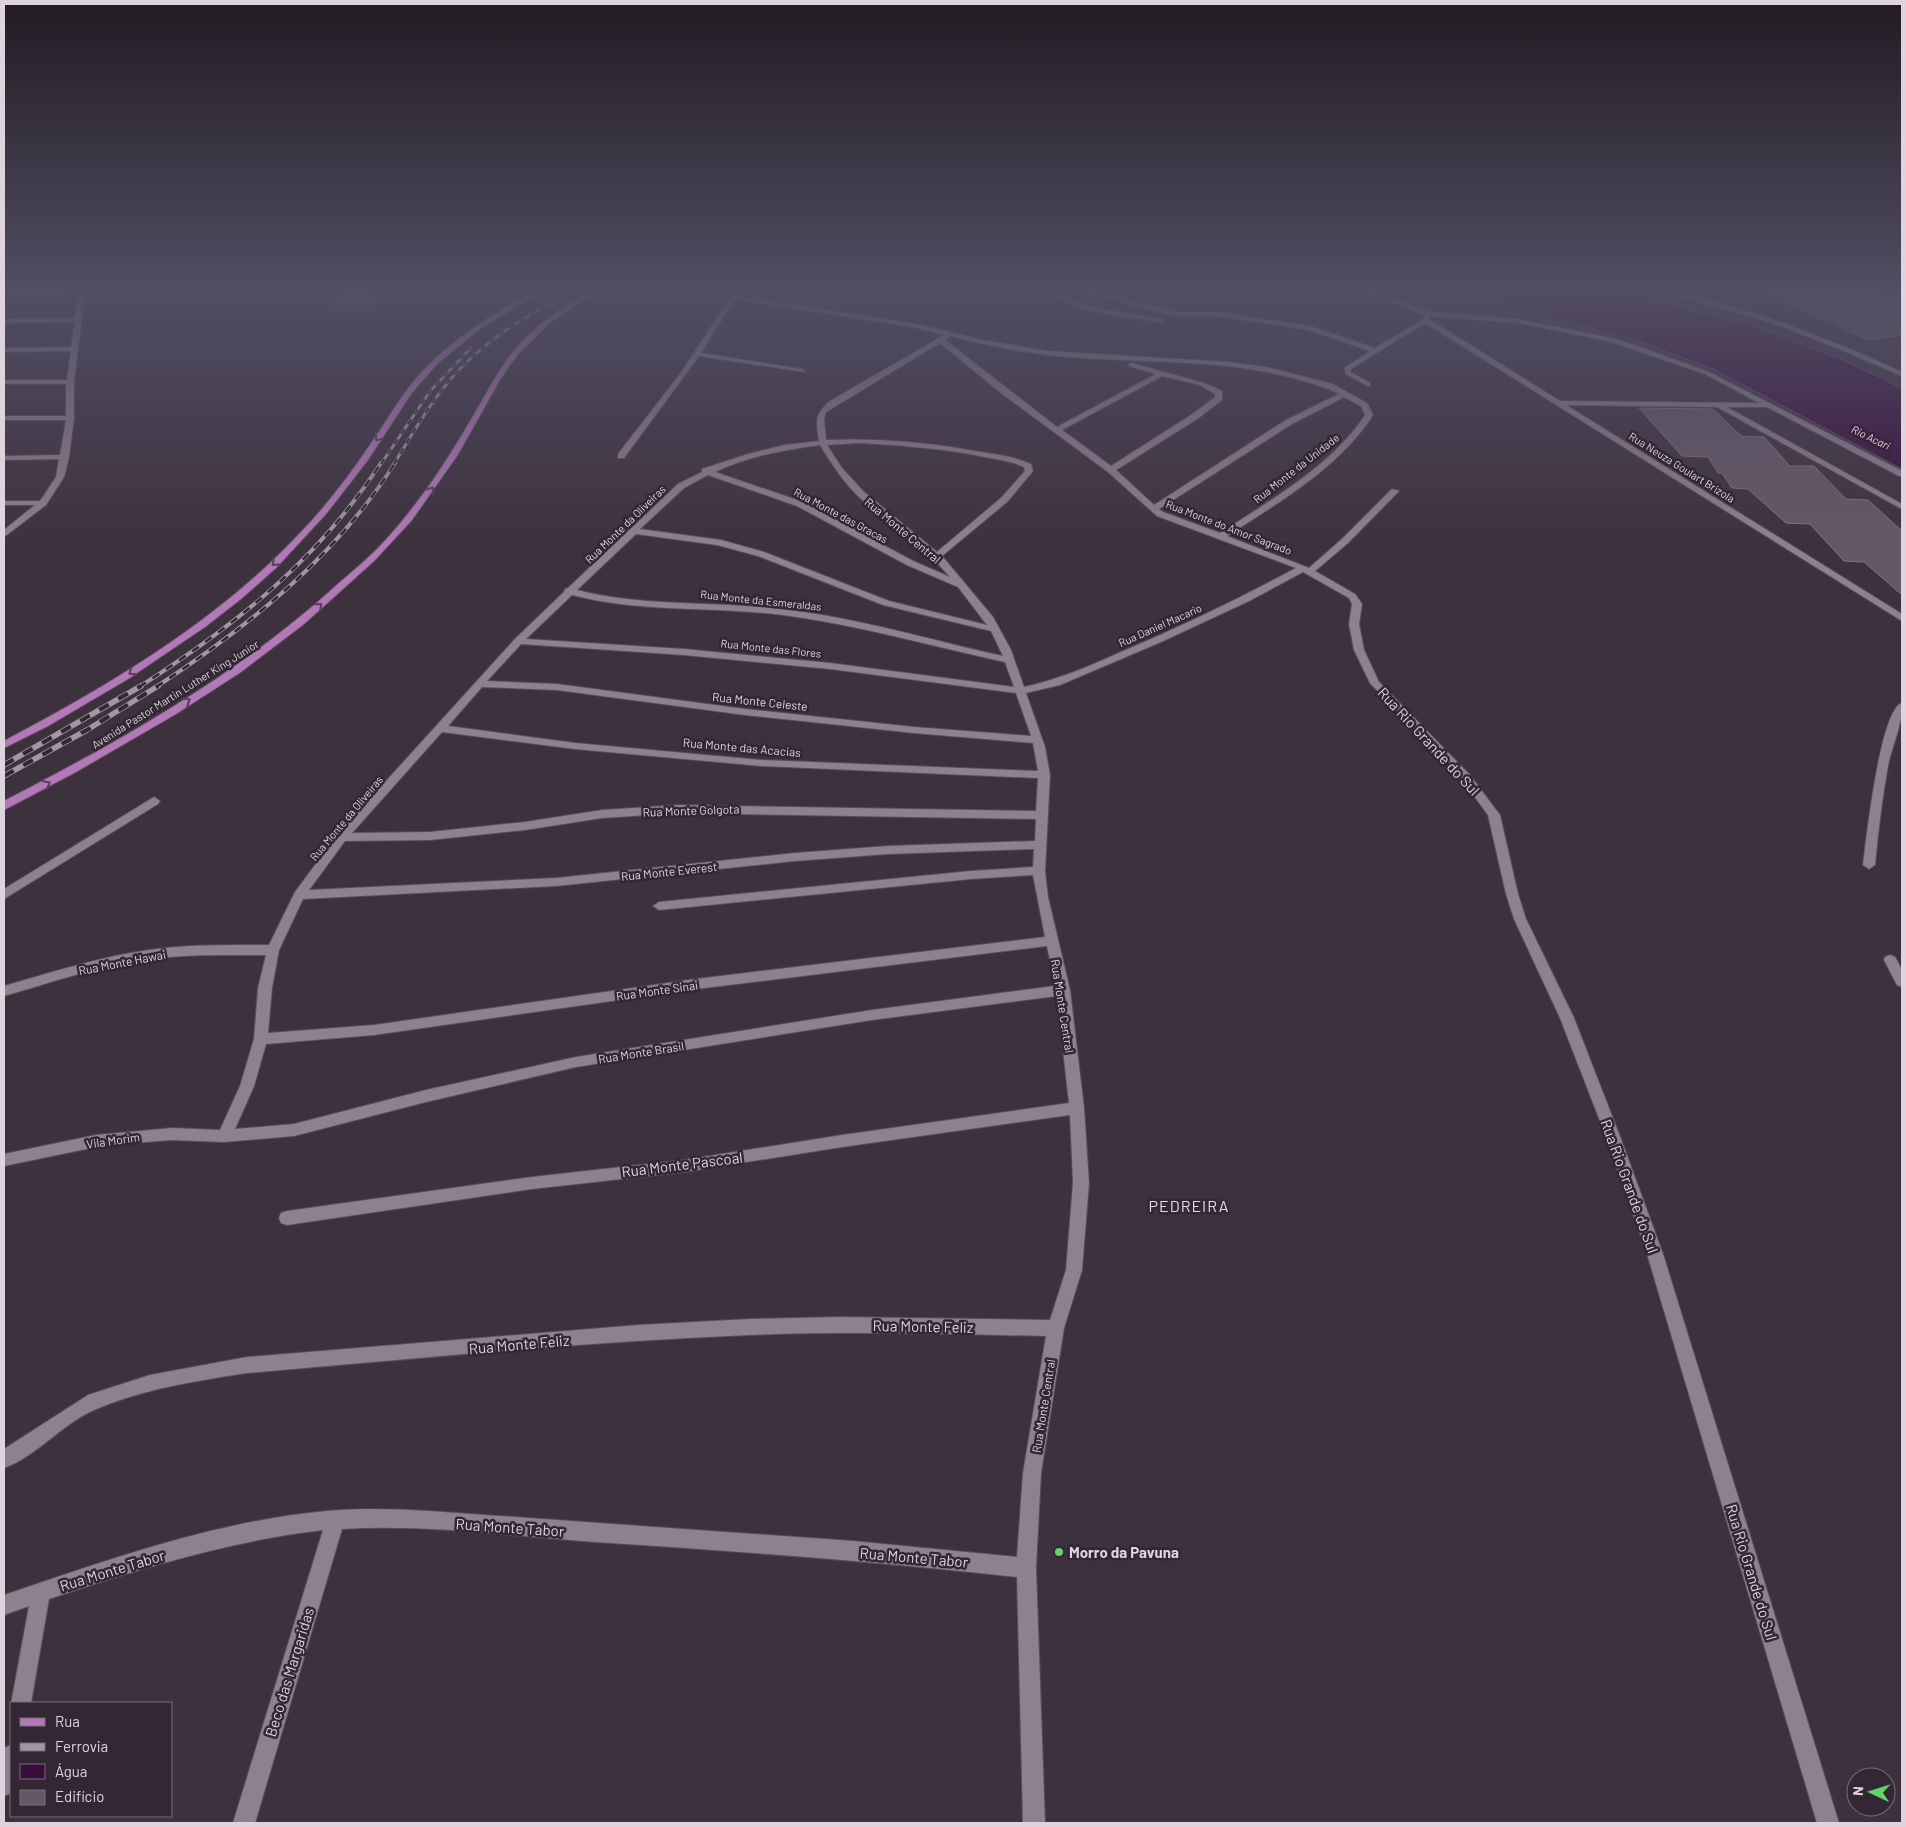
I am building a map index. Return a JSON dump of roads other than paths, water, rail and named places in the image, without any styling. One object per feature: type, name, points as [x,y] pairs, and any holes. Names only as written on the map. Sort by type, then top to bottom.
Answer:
[{"type":"main road","points":[[4,745],[112,686],[210,618],[255,581],[285,554],[336,496],[422,375]]},
{"type":"main road","name":"Avenida Pastor Martin Luther King Junior","points":[[4,806],[109,749],[207,689],[271,646],[313,610],[382,549],[416,511],[457,450],[500,375]]},
{"type":"street","points":[[4,534],[43,503],[60,478],[70,418],[71,375]]},
{"type":"street","points":[[621,456],[649,422],[682,375]]},
{"type":"street","name":"Rua Monte Central","points":[[880,375],[823,411],[820,428],[823,444],[839,470],[860,493],[936,556],[995,629],[1021,691],[1038,740],[1044,775],[1039,871],[1042,897],[1063,990],[1077,1108],[1082,1183],[1074,1270],[1056,1328],[1032,1473],[1026,1568],[1034,1823]]},
{"type":"street","name":"Rua Monte do Amor Sagrado","points":[[987,375],[1004,391],[1111,470],[1160,514],[1306,569],[1352,596]]},
{"type":"street","points":[[1057,430],[1156,375]]},
{"type":"street","points":[[1111,470],[1187,422],[1219,398],[1219,393],[1212,388],[1172,375]]},
{"type":"street","points":[[1293,375],[1309,379],[1345,394]]},
{"type":"street","points":[[1352,375],[1368,384]]},
{"type":"street","name":"Rua Neuza Goulart Brizola","points":[[1516,375],[1902,618]]},
{"type":"street","points":[[1711,375],[1902,474]]},
{"type":"street","points":[[4,382],[70,382]]},
{"type":"street","points":[[1153,508],[1289,422],[1345,394]]},
{"type":"street","name":"Rua Monte da Unidade","points":[[1220,537],[1302,480],[1357,434],[1368,415],[1364,405],[1345,394]]},
{"type":"street","points":[[1558,403],[1768,405]]},
{"type":"street","points":[[1720,406],[1902,507]]},
{"type":"street","points":[[4,418],[70,418]]},
{"type":"street","name":"Rua Monte da Oliveiras","points":[[224,1136],[247,1086],[261,1039],[265,988],[273,950],[299,896],[342,837],[518,641],[568,591],[600,565],[681,486],[705,472],[735,460],[762,453],[823,444],[900,441],[1012,460],[1028,466],[1029,471],[1004,500],[936,556]]},
{"type":"street","points":[[4,458],[65,457]]},
{"type":"street","name":"Rua Monte das Gracas","points":[[705,472],[800,504],[910,563],[962,586]]},
{"type":"street","name":"Rua Daniel Macario","points":[[1021,691],[1056,683],[1158,640],[1306,569],[1344,542],[1395,491]]},
{"type":"street","points":[[4,503],[43,503]]},
{"type":"street","points":[[634,531],[718,542],[761,554],[886,603],[995,629]]},
{"type":"street","name":"Rua Monte da Esmeraldas","points":[[568,591],[601,600],[780,612],[840,621],[1008,660]]},
{"type":"street","name":"Rua Rio Grande do Sul","points":[[1352,596],[1357,604],[1354,624],[1358,650],[1375,683],[1459,770],[1494,815],[1512,894],[1520,919],[1567,1018],[1614,1139],[1655,1254],[1828,1823]]},
{"type":"street","name":"Rua Monte das Flores","points":[[518,641],[684,652],[830,666],[1021,691]]},
{"type":"street","name":"Rua Monte Celeste","points":[[479,684],[557,687],[745,712],[914,730],[1038,740]]},
{"type":"street","points":[[1869,865],[1881,776],[1896,718],[1902,706]]},
{"type":"street","name":"Rua Monte das Acacias","points":[[439,728],[575,746],[761,763],[1044,775]]},
{"type":"street","points":[[4,895],[154,801]]},
{"type":"street","name":"Rua Monte Golgota","points":[[342,837],[430,836],[525,826],[602,814],[678,809],[1041,814]]},
{"type":"street","name":"Rua Monte Everest","points":[[299,896],[556,882],[870,852],[1039,846]]},
{"type":"street","points":[[658,906],[971,875],[1039,871]]},
{"type":"street","name":"Rua Monte Sinai","points":[[261,1039],[374,1030],[696,984],[1052,942]]},
{"type":"street","name":"Rua Monte Hawai","points":[[4,991],[96,965],[152,954],[207,950],[273,950]]},
{"type":"street","points":[[1890,960],[1902,982]]},
{"type":"street","name":"Rua Monte Brasil","points":[[224,1136],[294,1130],[426,1096],[576,1062],[872,1015],[1063,990]]},
{"type":"street","name":"Rua Monte Pascoal","points":[[287,1218],[532,1183],[684,1166],[842,1140],[1077,1108]]},
{"type":"street","name":"Vila Morim","points":[[4,1160],[96,1141],[172,1134],[224,1136]]},
{"type":"street","name":"Rua Monte Feliz","points":[[4,1459],[88,1404],[150,1383],[190,1374],[247,1365],[750,1327],[840,1325],[1056,1328]]},
{"type":"street","name":"Rua Monte Tabor","points":[[4,1605],[208,1540],[295,1524],[335,1520],[411,1520],[690,1539],[945,1559],[1026,1568]]},
{"type":"street","name":"Beco das Margaridas","points":[[244,1823],[335,1520]]},
{"type":"street","points":[[21,1702],[41,1592]]},
{"type":"street","points":[[4,1785],[10,1760]]},
{"type":"water","name":"Rio Acari","points":[[1725,375],[1875,375],[1902,388],[1902,469]]},
{"type":"railway","points":[[381,464],[431,390],[445,375]]},
{"type":"railway","points":[[394,464],[433,403],[454,375]]},
{"type":"railway","points":[[139,687],[209,639],[273,588],[330,530],[381,463]]},
{"type":"railway","points":[[156,687],[224,640],[288,588],[318,560],[345,530],[395,463]]},
{"type":"railway","points":[[4,765],[141,686]]},
{"type":"railway","points":[[4,776],[87,730],[158,686]]},
{"type":"place","name":"Morro da Pavuna","points":[[1059,1552]]},
{"type":"district","name":"PEDREIRA","points":[[1189,1205]]}]
